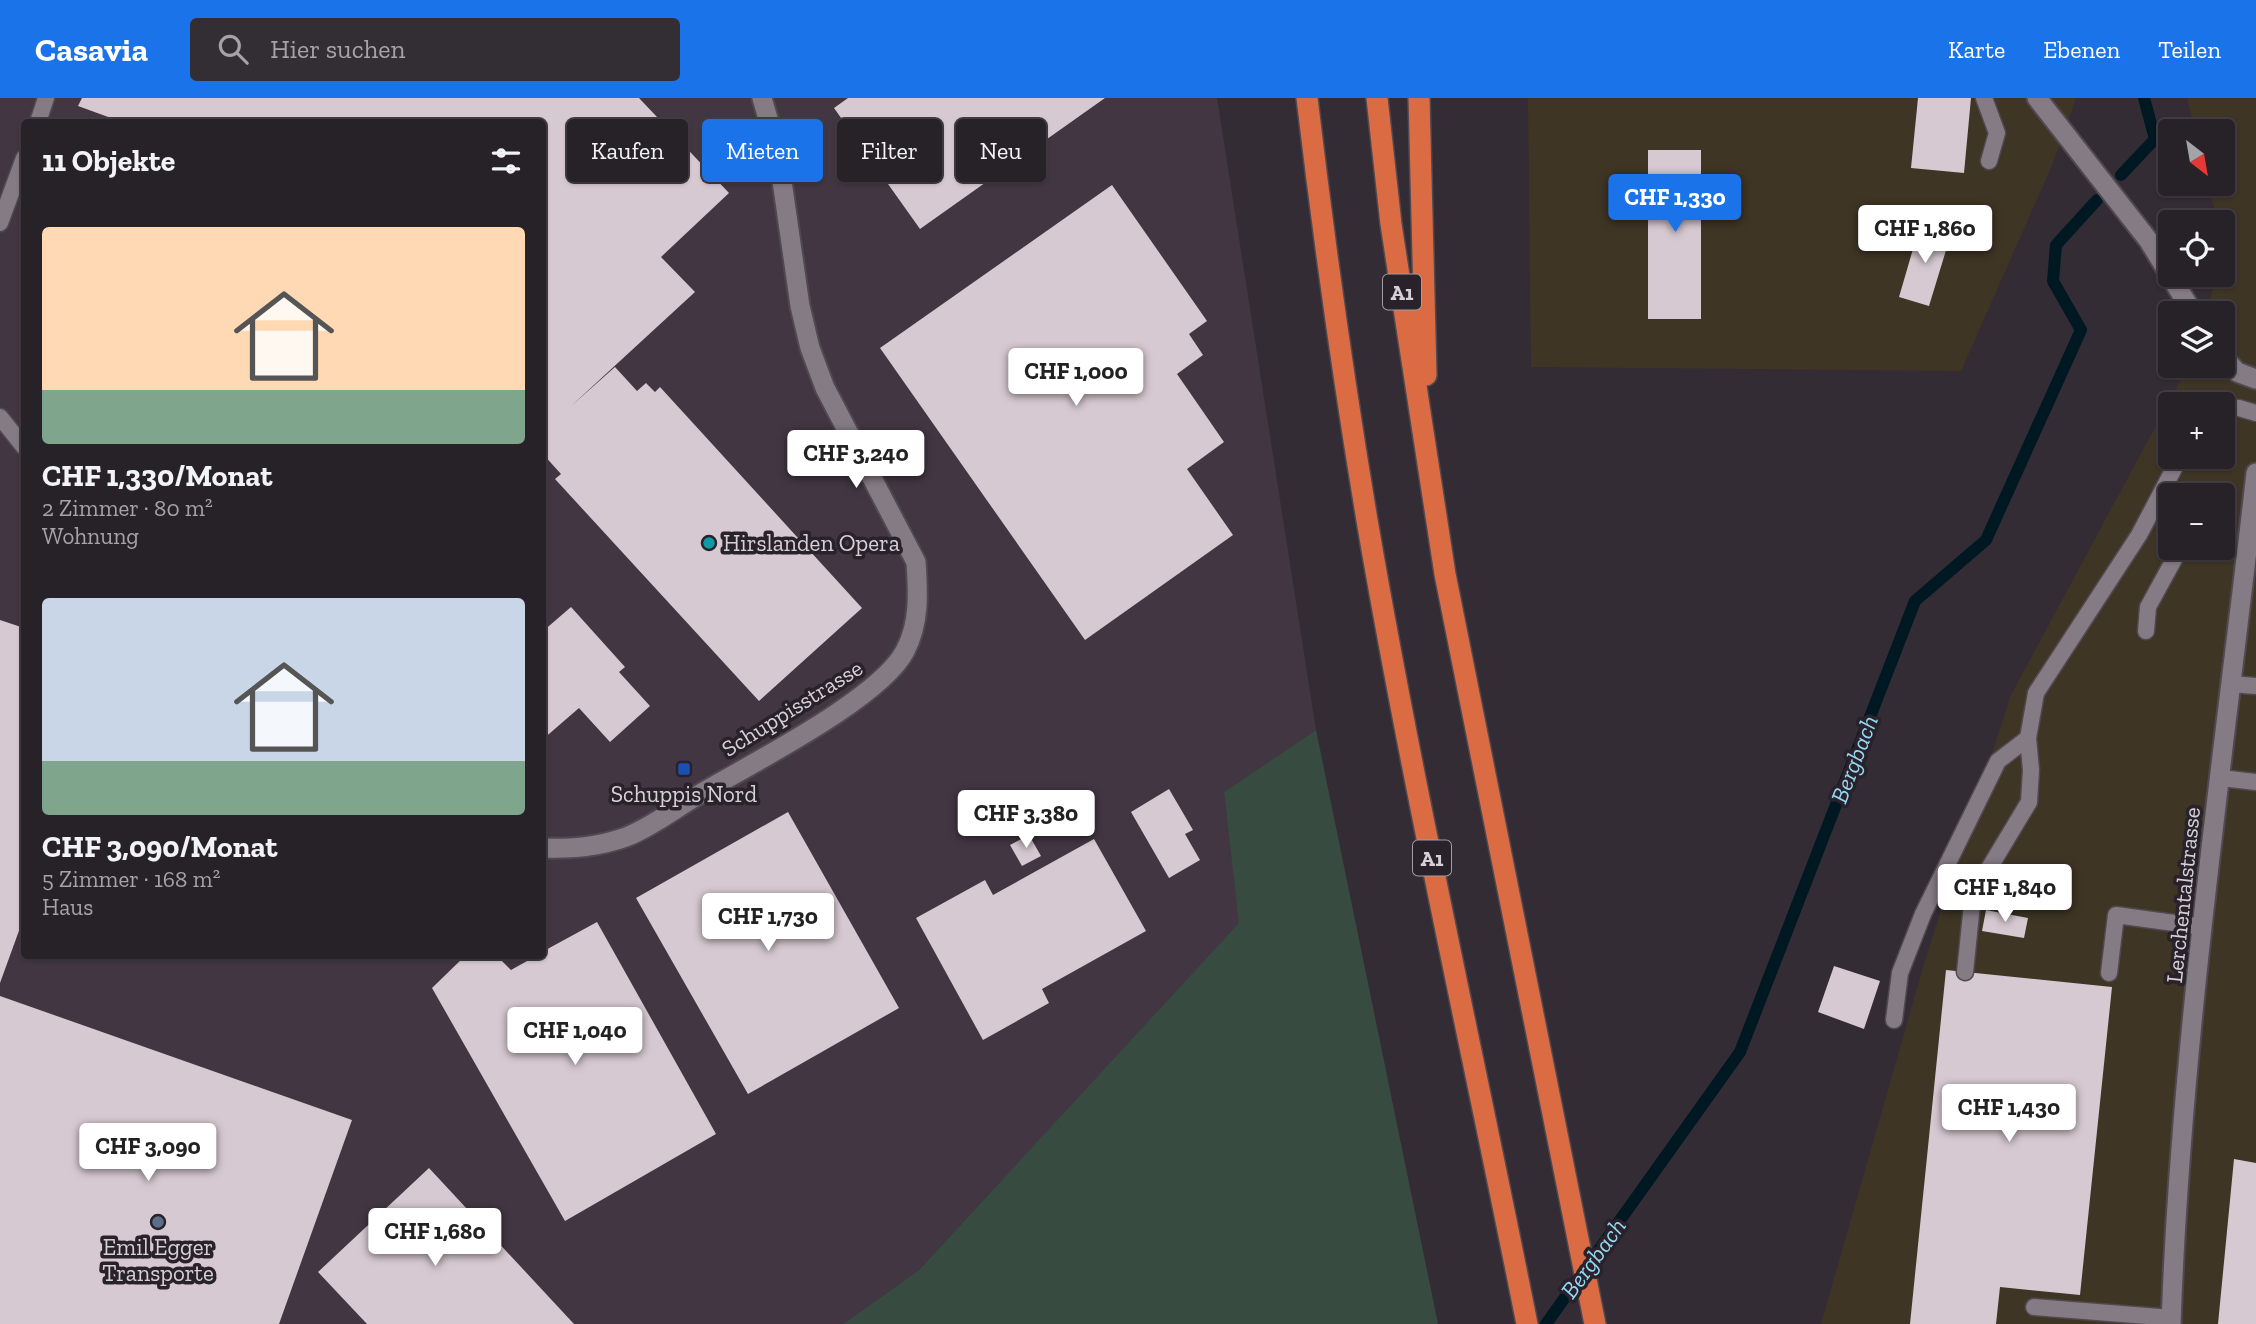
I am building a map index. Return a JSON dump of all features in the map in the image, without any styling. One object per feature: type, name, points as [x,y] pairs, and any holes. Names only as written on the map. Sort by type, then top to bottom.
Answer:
[{"type":"highway","name":"A1","points":[[1307,98],[1346,391],[1394,663],[1527,1324]]},
{"type":"highway","name":"A1","points":[[1377,98],[1391,224],[1429,486],[1595,1324]]},
{"type":"highway","name":"A1","points":[[1419,98],[1429,486]]},
{"type":"street","name":"Schuppisstrasse","points":[[546,848],[583,849],[629,836],[793,739],[881,682],[905,652],[915,622],[918,594],[916,562],[825,388],[810,348],[800,306],[778,153],[762,98]]},
{"type":"street","points":[[2037,98],[2149,241],[2186,301]]},
{"type":"street","points":[[2235,370],[2256,379]]},
{"type":"street","name":"Lerchentalstrasse","points":[[2171,1321],[2174,1231],[2203,927],[2231,684],[2252,536],[2256,473]]},
{"type":"lane","points":[[39,119],[46,98]]},
{"type":"lane","points":[[1984,98],[1997,133],[1989,161]]},
{"type":"lane","points":[[0,223],[21,166]]},
{"type":"lane","points":[[2235,409],[2256,413]]},
{"type":"lane","points":[[0,417],[21,443]]},
{"type":"lane","points":[[1965,972],[1973,895],[2029,802],[2031,770],[2028,738],[2036,694],[2158,508]]},
{"type":"lane","points":[[2146,631],[2148,607],[2175,560]]},
{"type":"lane","points":[[2231,684],[2256,686]]},
{"type":"lane","points":[[1894,1020],[1900,973],[1923,914],[1998,761],[2028,738]]},
{"type":"lane","points":[[2221,778],[2256,782]]},
{"type":"lane","points":[[2109,973],[2116,915],[2203,927]]},
{"type":"lane","points":[[2034,1307],[2171,1321]]},
{"type":"shaded area","points":[[0,98],[1217,98],[1316,730],[1224,792],[1240,923],[919,1270],[843,1324],[0,1324]]},
{"type":"shaded area","points":[[1528,98],[2076,98],[2053,163],[1961,371],[1531,367]]},
{"type":"shaded area","points":[[2187,98],[2256,98],[2256,1324],[1821,1324],[1926,957],[2011,695],[2158,422],[2158,469],[2235,469],[2235,392],[2174,392],[2182,378],[2235,378],[2235,301],[2209,301],[2214,287],[2235,287],[2235,210],[2215,210],[2211,196],[2235,196],[2235,119],[2192,119]]},
{"type":"green space","points":[[1316,730],[1438,1324],[843,1324],[919,1270],[1239,923],[1224,792]]},
{"type":"building","points":[[82,98],[639,98],[659,119],[567,119],[567,182],[688,182],[688,150],[702,164],[702,182],[719,182],[729,193],[661,257],[695,292],[570,407],[615,367],[637,391],[646,383],[655,392],[660,387],[862,608],[759,701],[555,479],[561,474],[546,457],[546,119],[114,119],[78,106]]},
{"type":"building","points":[[848,98],[1105,98],[1046,140],[1046,119],[956,119],[956,182],[986,182],[920,229],[887,182],[942,182],[942,119],[842,119],[834,108]]},
{"type":"building","points":[[1918,98],[1971,98],[1964,173],[1911,168]]},
{"type":"building","points":[[1648,150],[1701,150],[1701,319],[1648,319]]},
{"type":"building","points":[[1112,185],[1207,321],[1189,334],[1203,355],[1177,374],[1224,442],[1187,469],[1233,535],[1085,640],[880,348]]},
{"type":"building","points":[[1920,225],[1951,234],[1929,306],[1899,297]]},
{"type":"building","points":[[571,607],[625,667],[619,672],[650,706],[610,742],[579,708],[546,737],[546,629]]},
{"type":"building","points":[[0,620],[21,627],[21,925],[0,983]]},
{"type":"building","points":[[1169,789],[1193,830],[1185,834],[1200,860],[1169,878],[1131,812]]},
{"type":"building","points":[[788,812],[899,1008],[748,1094],[636,898]]},
{"type":"building","points":[[1029,835],[1041,856],[1022,866],[1010,845]]},
{"type":"building","points":[[1094,839],[1146,931],[1042,989],[1049,1003],[983,1040],[916,918],[985,880],[993,895]]},
{"type":"building","points":[[1986,910],[2028,918],[2024,938],[1982,931]]},
{"type":"building","points":[[597,922],[716,1134],[565,1221],[432,988],[462,959],[500,959],[511,970],[531,959],[546,959],[546,950]]},
{"type":"building","points":[[1834,966],[1880,981],[1864,1029],[1818,1012]]},
{"type":"building","points":[[1946,970],[2112,987],[2080,1295],[2000,1287],[1996,1324],[1910,1324]]},
{"type":"building","name":"Emil Egger Transporte","points":[[0,996],[352,1120],[279,1324],[0,1324]]},
{"type":"building","points":[[2234,1159],[2256,1163],[2256,1324],[2218,1324]]},
{"type":"building","points":[[429,1168],[574,1324],[367,1324],[318,1272]]},
{"type":"waterway","name":"Bergbach","points":[[2121,175],[2155,139],[2144,98]]},
{"type":"waterway","name":"Bergbach","points":[[1546,1324],[1740,1052],[1915,601],[1986,540],[2081,330],[2053,281],[2056,245],[2097,200]]},
{"type":"place","name":"Hirslanden Opera","points":[[709,543]]},
{"type":"place","name":"Schuppis Nord","points":[[684,769]]},
{"type":"place","name":"Emil Egger Transporte","points":[[158,1222]]}]
